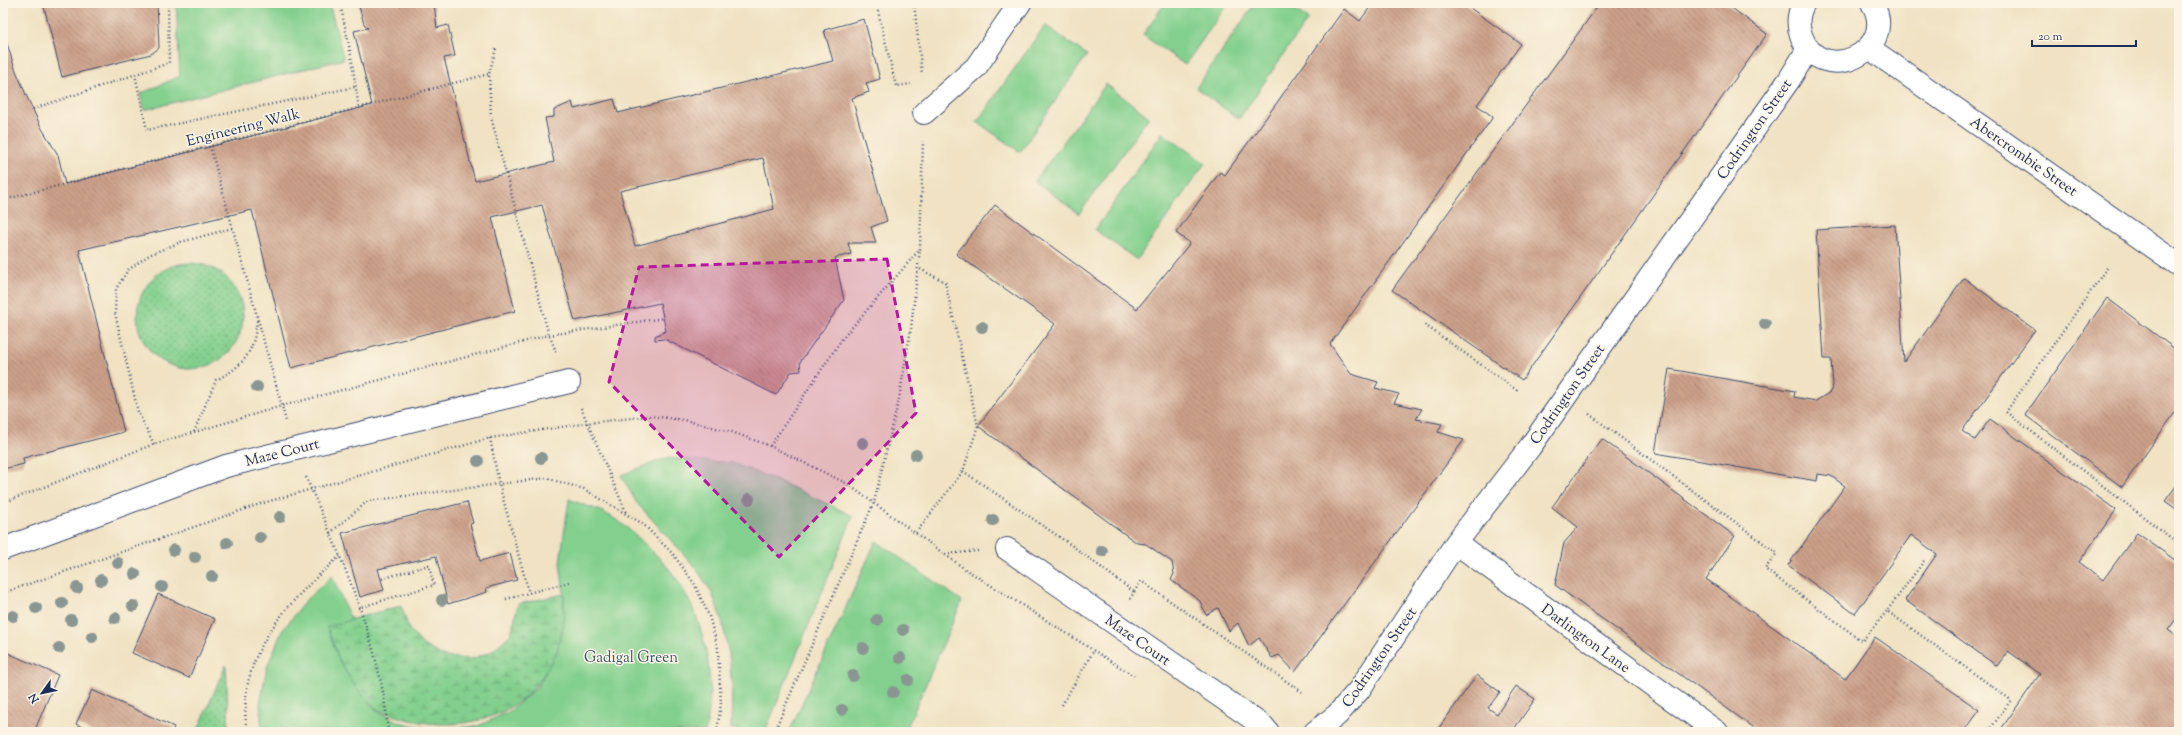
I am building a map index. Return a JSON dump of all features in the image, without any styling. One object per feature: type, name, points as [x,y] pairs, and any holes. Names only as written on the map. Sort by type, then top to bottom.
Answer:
[{"type":"street","points":[[924,113],[976,67],[1020,3]]},
{"type":"street","points":[[1804,3],[1798,18],[1799,29],[1808,49],[1827,61],[1839,62],[1861,56],[1869,48],[1876,36],[1878,23],[1876,9],[1872,3]]},
{"type":"street","name":"Abercrombie Street","points":[[1869,48],[2179,265]]},
{"type":"street","name":"Codrington Street","points":[[1317,731],[1337,715],[1359,690],[1456,543],[1530,447],[1784,86],[1808,49]]},
{"type":"street","name":"Maze Court","points":[[3,549],[226,466],[294,448],[569,382]]},
{"type":"street","name":"Darlington Lane","points":[[1456,543],[1716,732]]},
{"type":"street","name":"Maze Court","points":[[1007,549],[1263,726],[1268,732]]},
{"type":"path","points":[[33,109],[169,63],[168,3]]},
{"type":"path","points":[[340,3],[351,54],[359,108]]},
{"type":"path","points":[[876,3],[896,86],[922,82]]},
{"type":"path","points":[[774,732],[874,502],[899,399],[911,328],[920,249],[924,113],[922,74],[914,3]]},
{"type":"path","points":[[496,49],[489,74],[491,117],[549,335],[627,513]]},
{"type":"path","points":[[135,74],[147,130],[355,86]]},
{"type":"path","name":"Engineering Walk","points":[[3,200],[489,74]]},
{"type":"path","points":[[210,146],[294,448],[340,556],[376,660],[388,732]]},
{"type":"path","points":[[154,444],[138,412],[115,313],[116,289],[128,270],[149,255],[181,242],[233,228]]},
{"type":"path","points":[[770,446],[842,340],[920,249]]},
{"type":"path","points":[[916,533],[963,471],[978,426],[945,282],[918,268]]},
{"type":"path","points":[[2107,268],[2006,412],[2179,544]]},
{"type":"path","points":[[194,432],[216,380],[232,372],[244,360],[253,347],[256,335],[257,316]]},
{"type":"path","points":[[3,503],[154,444],[282,406],[549,335],[664,318]]},
{"type":"path","points":[[1425,325],[1518,391]]},
{"type":"path","points":[[3,593],[263,503],[490,438],[588,423],[650,416],[684,420],[732,432],[770,446],[846,483],[965,569],[1135,676]]},
{"type":"path","points":[[1599,422],[1777,553],[1765,569],[1862,641],[1887,611],[1924,561]]},
{"type":"path","points":[[490,438],[499,484],[529,593]]},
{"type":"path","points":[[963,471],[1074,547],[1134,592]]},
{"type":"path","points":[[330,533],[368,502],[546,478],[584,489],[644,524],[672,553],[694,583],[709,616],[718,648],[721,676],[721,703],[717,732]]},
{"type":"path","points":[[247,732],[246,696],[251,668],[264,638],[292,602],[340,556]]},
{"type":"path","points":[[358,608],[434,585],[428,565],[381,579]]},
{"type":"path","points":[[1103,655],[1116,624],[1141,581],[1302,692]]},
{"type":"path","points":[[506,599],[570,582]]},
{"type":"path","points":[[1887,611],[2011,700],[1988,732]]},
{"type":"path","points":[[1062,704],[1094,650]]},
{"type":"path","points":[[1362,730],[1372,729]]},
{"type":"highlighted area","points":[[887,259],[916,413],[779,557],[609,382],[639,267]]},
{"type":"green space","points":[[176,3],[329,3],[344,59],[144,110],[140,94],[180,76]]},
{"type":"green space","points":[[1165,3],[1228,3],[1185,65],[1143,35]]},
{"type":"green space","points":[[1255,3],[1286,3],[1308,19],[1239,119],[1196,88]]},
{"type":"green space","points":[[1045,25],[1087,55],[1020,152],[977,122]]},
{"type":"green space","points":[[1106,84],[1149,117],[1079,214],[1035,181]]},
{"type":"green space","points":[[1162,133],[1205,163],[1137,260],[1095,230]]},
{"type":"green space","points":[[190,263],[210,267],[228,278],[239,296],[243,316],[239,336],[228,354],[210,365],[190,369],[170,365],[152,354],[141,336],[137,316],[141,296],[152,278],[170,267]]},
{"type":"green space","points":[[666,458],[733,463],[785,484],[853,516],[765,732],[744,732],[731,728],[732,687],[729,654],[722,621],[712,593],[696,568],[636,502],[621,475]]},
{"type":"green space","name":"Gadigal Green","points":[[569,499],[603,512],[626,527],[663,562],[681,586],[693,609],[699,625],[708,661],[710,697],[705,732],[262,732],[260,704],[267,667],[282,631],[306,600],[332,576],[351,620],[327,627],[339,660],[355,687],[374,708],[398,722],[435,730],[478,726],[510,711],[537,687],[557,652],[564,623],[564,594],[560,562]]},
{"type":"green space","points":[[876,541],[962,601],[905,732],[789,732]]},
{"type":"green space","points":[[564,594],[563,622],[560,643],[555,656],[546,671],[531,691],[513,706],[492,716],[469,722],[445,724],[421,722],[397,717],[375,708],[351,682],[339,660],[326,626],[401,606],[409,629],[423,645],[445,657],[471,659],[491,652],[511,634],[518,604]]},
{"type":"green space","points":[[226,665],[229,732],[197,732]]},
{"type":"building","points":[[43,3],[157,3],[159,48],[151,54],[62,77]]},
{"type":"building","points":[[358,3],[434,3],[437,28],[448,25],[455,56],[444,58],[475,181],[554,162],[545,118],[554,117],[554,110],[572,102],[574,109],[614,99],[618,113],[833,61],[824,30],[864,19],[880,79],[866,83],[869,92],[852,98],[887,221],[871,227],[876,243],[848,243],[851,254],[835,258],[844,300],[800,362],[801,371],[791,372],[776,395],[664,339],[655,340],[655,336],[666,331],[660,303],[575,321],[542,205],[492,217],[515,311],[291,368],[252,210],[79,250],[124,432],[23,458],[24,464],[3,469],[3,436],[5,435],[3,426],[3,31],[14,66],[27,97],[41,127],[58,155],[65,184],[372,105],[354,31],[368,28],[364,24]],"holes":[[[763,158],[774,209],[635,246],[620,191]]]},
{"type":"building","points":[[1373,3],[1463,3],[1521,44],[1477,105],[1493,117],[1330,344],[1351,374],[1378,382],[1375,388],[1399,394],[1394,403],[1422,409],[1416,419],[1442,424],[1438,432],[1464,440],[1295,672],[1279,655],[1272,658],[1259,638],[1249,646],[1238,623],[1229,631],[1218,608],[1206,615],[1200,601],[1171,580],[1174,574],[1172,562],[1146,544],[1137,543],[978,426],[1055,324],[956,254],[995,205],[1137,309],[1190,243],[1176,233],[1220,172],[1225,175],[1344,9],[1360,21]]},
{"type":"building","points":[[1600,3],[1725,3],[1767,34],[1522,380],[1392,290]]},
{"type":"building","points":[[1895,225],[1904,362],[1964,278],[2035,330],[1962,431],[1975,440],[1990,419],[2116,510],[2079,562],[2103,580],[2137,533],[2179,563],[2179,615],[2168,630],[2179,638],[2179,732],[1999,732],[2040,674],[2008,651],[1997,666],[1905,600],[1937,554],[1911,535],[1855,614],[1788,565],[1845,486],[1831,476],[1818,474],[1817,481],[1655,453],[1669,369],[1795,391],[1794,397],[1816,401],[1830,392],[1833,386],[1831,359],[1824,359],[1816,230]]},
{"type":"building","points":[[2107,298],[2179,352],[2179,407],[2122,487],[2025,415]]},
{"type":"building","points":[[1602,439],[1735,536],[1706,579],[1845,679],[1875,637],[1979,710],[1963,732],[1760,732],[1555,585],[1564,543],[1578,527],[1552,507]]},
{"type":"building","points":[[2179,482],[2179,511],[2165,501]]},
{"type":"building","points":[[467,502],[473,523],[470,524],[480,561],[510,553],[517,580],[486,588],[487,592],[448,604],[436,556],[378,569],[384,590],[360,597],[342,533]]},
{"type":"building","points":[[158,594],[215,619],[189,678],[132,653]]},
{"type":"building","points":[[3,651],[58,675],[34,732],[3,732]]},
{"type":"building","points":[[1477,675],[1500,692],[1488,708],[1497,714],[1516,686],[1535,699],[1512,732],[1436,732]]},
{"type":"building","points":[[92,690],[174,727],[172,732],[93,732],[76,724]]}]
